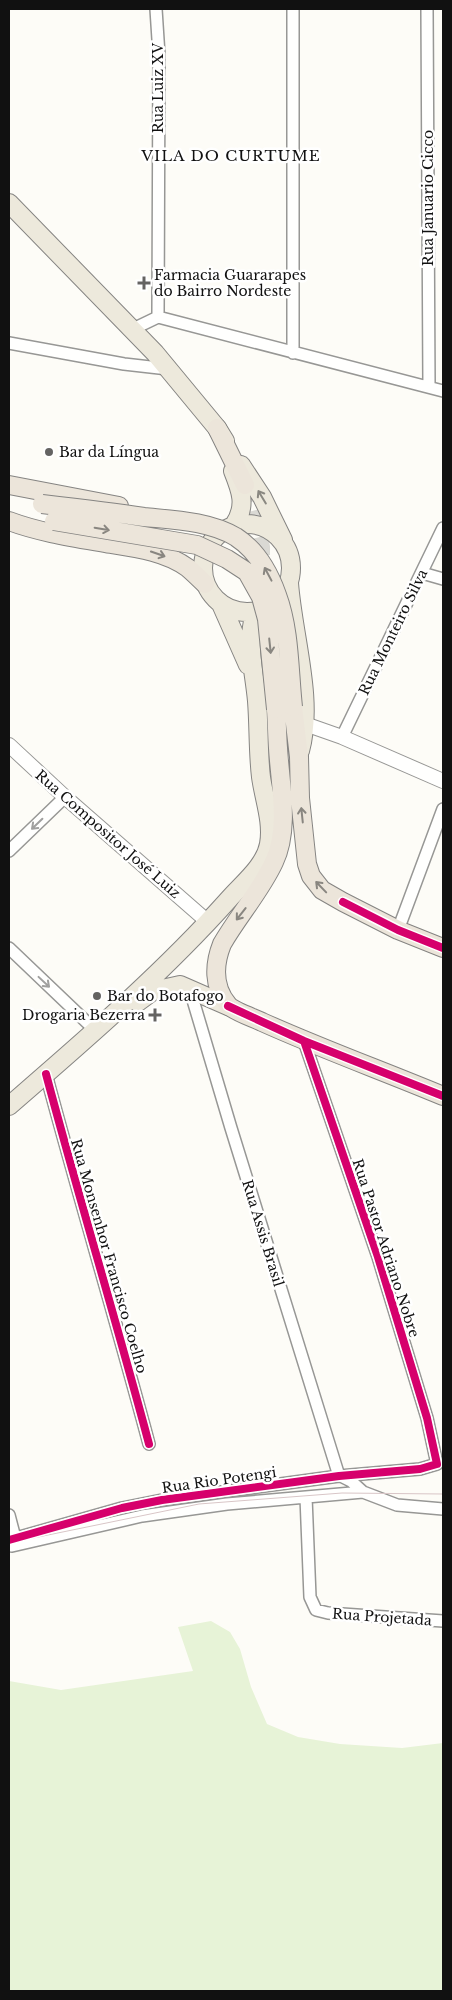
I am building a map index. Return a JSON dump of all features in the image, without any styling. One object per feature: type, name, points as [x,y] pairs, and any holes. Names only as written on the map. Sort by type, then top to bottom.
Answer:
[{"type":"highway","points":[[217,428],[245,485]]},
{"type":"highway","points":[[9,485],[123,507],[217,521],[232,526]]},
{"type":"highway","points":[[9,497],[42,504],[212,527],[235,537],[254,553],[268,572],[278,596],[287,642],[284,708],[278,749],[283,799],[280,842],[275,860],[268,873],[232,926],[217,955],[215,973],[220,990],[228,1006],[304,1041],[443,1096]]},
{"type":"highway","points":[[9,515],[54,520],[197,545],[227,559],[247,572],[261,597],[284,708],[299,757],[300,798],[307,864],[311,876],[322,890],[398,930],[443,948]]},
{"type":"highway","points":[[9,521],[61,535],[146,550],[167,557],[187,568],[206,584]]},
{"type":"highway","points":[[270,746],[274,809],[280,842]]},
{"type":"main road","points":[[9,204],[168,369],[217,428],[262,497],[292,559],[290,583],[303,684],[305,724],[299,757]]},
{"type":"main road","points":[[217,428],[237,480],[242,501],[240,515],[232,526]]},
{"type":"main road","points":[[283,540],[269,529],[252,523],[232,526],[218,534],[209,545],[204,557],[203,571],[206,584],[212,596],[232,610],[243,612],[255,612],[275,603],[290,583]]},
{"type":"main road","points":[[221,604],[252,674]]},
{"type":"main road","points":[[9,1106],[96,1031],[208,922],[262,862],[269,844],[268,816],[261,776],[257,700],[250,652],[252,623],[255,612]]},
{"type":"main road","points":[[96,1031],[153,991],[180,985],[228,1006]]},
{"type":"street","name":"Rua Luiz XV","points":[[156,9],[159,55],[158,317]]},
{"type":"street","points":[[293,9],[293,353]]},
{"type":"street","name":"Rua Januario Cicco","points":[[427,9],[429,387]]},
{"type":"street","points":[[131,330],[158,317],[443,391]]},
{"type":"street","points":[[9,342],[124,364],[168,369]]},
{"type":"street","name":"Rua Monteiro Silva","points":[[342,737],[443,528]]},
{"type":"street","points":[[422,573],[443,580]]},
{"type":"street","points":[[305,724],[342,737],[443,781]]},
{"type":"street","name":"Rua Compositor José Luiz","points":[[9,745],[208,922]]},
{"type":"street","points":[[9,851],[66,797]]},
{"type":"street","points":[[398,930],[443,809]]},
{"type":"street","points":[[9,948],[96,1031]]},
{"type":"street","name":"Rua Assis Brasil","points":[[190,990],[230,1128],[339,1476]]},
{"type":"street","name":"Rua Pastor Adriano Nobre","points":[[304,1041],[378,1257],[427,1418],[437,1464]]},
{"type":"street","name":"Rua Monsenhor Francisco Coelho","points":[[46,1074],[149,1444]]},
{"type":"street","name":"Rua Rio Potengi","points":[[11,1542],[122,1508],[162,1500],[339,1476],[420,1468],[437,1464]]},
{"type":"street","name":"Rua Rio Potengi","points":[[339,1476],[351,1481],[363,1492],[397,1505],[443,1509]]},
{"type":"street","name":"Rua Rio Potengi","points":[[11,1542],[108,1526],[142,1516],[227,1504],[363,1492]]},
{"type":"street","name":"Rua Projetada","points":[[306,1497],[310,1597],[316,1610],[328,1613],[443,1621]]},
{"type":"street","points":[[9,1515],[11,1542]]},
{"type":"green space","points":[[211,1621],[230,1632],[240,1649],[251,1687],[267,1724],[298,1737],[340,1744],[402,1748],[443,1743],[443,1991],[9,1991],[9,1681],[61,1690],[193,1671],[178,1627]]},
{"type":"tunnel","points":[[245,485],[261,547],[261,572]]},
{"type":"tunnel","points":[[261,636],[270,746]]},
{"type":"tram line","points":[[9,1543],[199,1504],[342,1493],[443,1494]]},
{"type":"cycle path","points":[[343,902],[398,930],[443,948]]},
{"type":"cycle path","points":[[228,1006],[304,1041],[443,1096]]},
{"type":"cycle path","points":[[9,1540],[122,1508],[162,1500],[339,1476],[420,1469],[437,1464],[427,1418],[378,1257],[304,1041]]},
{"type":"cycle path","points":[[46,1074],[149,1444]]},
{"type":"place","name":"Farmacia Guararapes do Bairro Nordeste","points":[[144,283]]},
{"type":"place","name":"Bar da Língua","points":[[49,452]]},
{"type":"place","name":"Bar do Botafogo","points":[[97,996]]},
{"type":"place","name":"Drogaria Bezerra","points":[[155,1015]]},
{"type":"district","name":"VILA DO CURTUME","points":[[231,155]]}]
